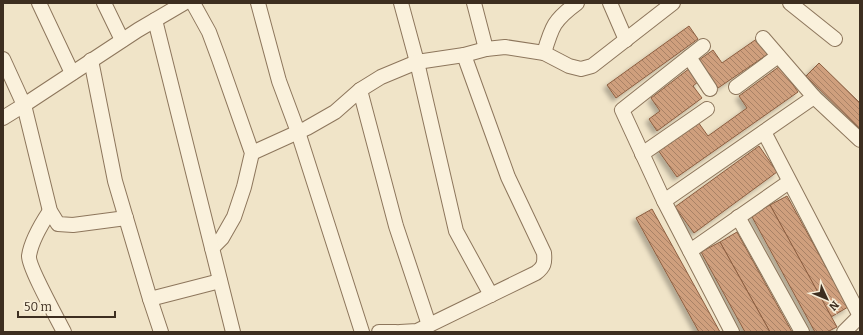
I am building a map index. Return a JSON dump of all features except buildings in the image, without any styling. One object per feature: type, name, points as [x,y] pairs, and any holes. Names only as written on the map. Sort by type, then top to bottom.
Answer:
[{"type":"street","points":[[39,3],[72,73]]},
{"type":"street","points":[[104,3],[122,40]]},
{"type":"street","points":[[193,3],[209,32],[217,52],[252,153],[244,187],[234,217],[222,238],[212,248]]},
{"type":"street","points":[[258,3],[279,82],[298,132],[362,332]]},
{"type":"street","points":[[401,3],[417,62],[456,231],[490,295]]},
{"type":"street","points":[[474,3],[486,49]]},
{"type":"street","points":[[544,53],[550,31],[565,12],[577,3]]},
{"type":"street","points":[[610,3],[626,40]]},
{"type":"street","points":[[252,153],[298,132],[335,112],[360,90],[381,77],[417,62],[464,56],[486,49],[505,46],[544,53],[569,66],[581,69],[592,66],[673,3]]},
{"type":"street","points":[[790,3],[835,39]]},
{"type":"street","points":[[3,118],[155,20],[175,5]]},
{"type":"street","points":[[155,20],[233,332]]},
{"type":"street","points":[[763,38],[814,97],[860,140]]},
{"type":"street","points":[[703,46],[622,110],[664,201],[732,332]]},
{"type":"street","points":[[400,332],[417,331],[536,273],[543,267],[545,261],[544,253],[508,177],[464,56]]},
{"type":"street","points":[[736,87],[778,56]]},
{"type":"street","points":[[689,57],[710,88]]},
{"type":"street","points":[[3,59],[24,105],[50,212],[58,224],[73,225],[126,218]]},
{"type":"street","points":[[91,60],[116,181],[161,332]]},
{"type":"street","points":[[360,90],[396,226],[429,325]]},
{"type":"street","points":[[664,201],[814,97]]},
{"type":"street","points":[[642,154],[706,109]]},
{"type":"street","points":[[764,132],[860,316],[844,332]]},
{"type":"street","points":[[690,251],[789,182]]},
{"type":"street","points":[[50,212],[39,229],[29,257],[38,280],[64,332]]},
{"type":"street","points":[[738,217],[802,332]]},
{"type":"street","points":[[150,299],[220,281]]},
{"type":"street","points":[[379,332],[396,332]]}]
